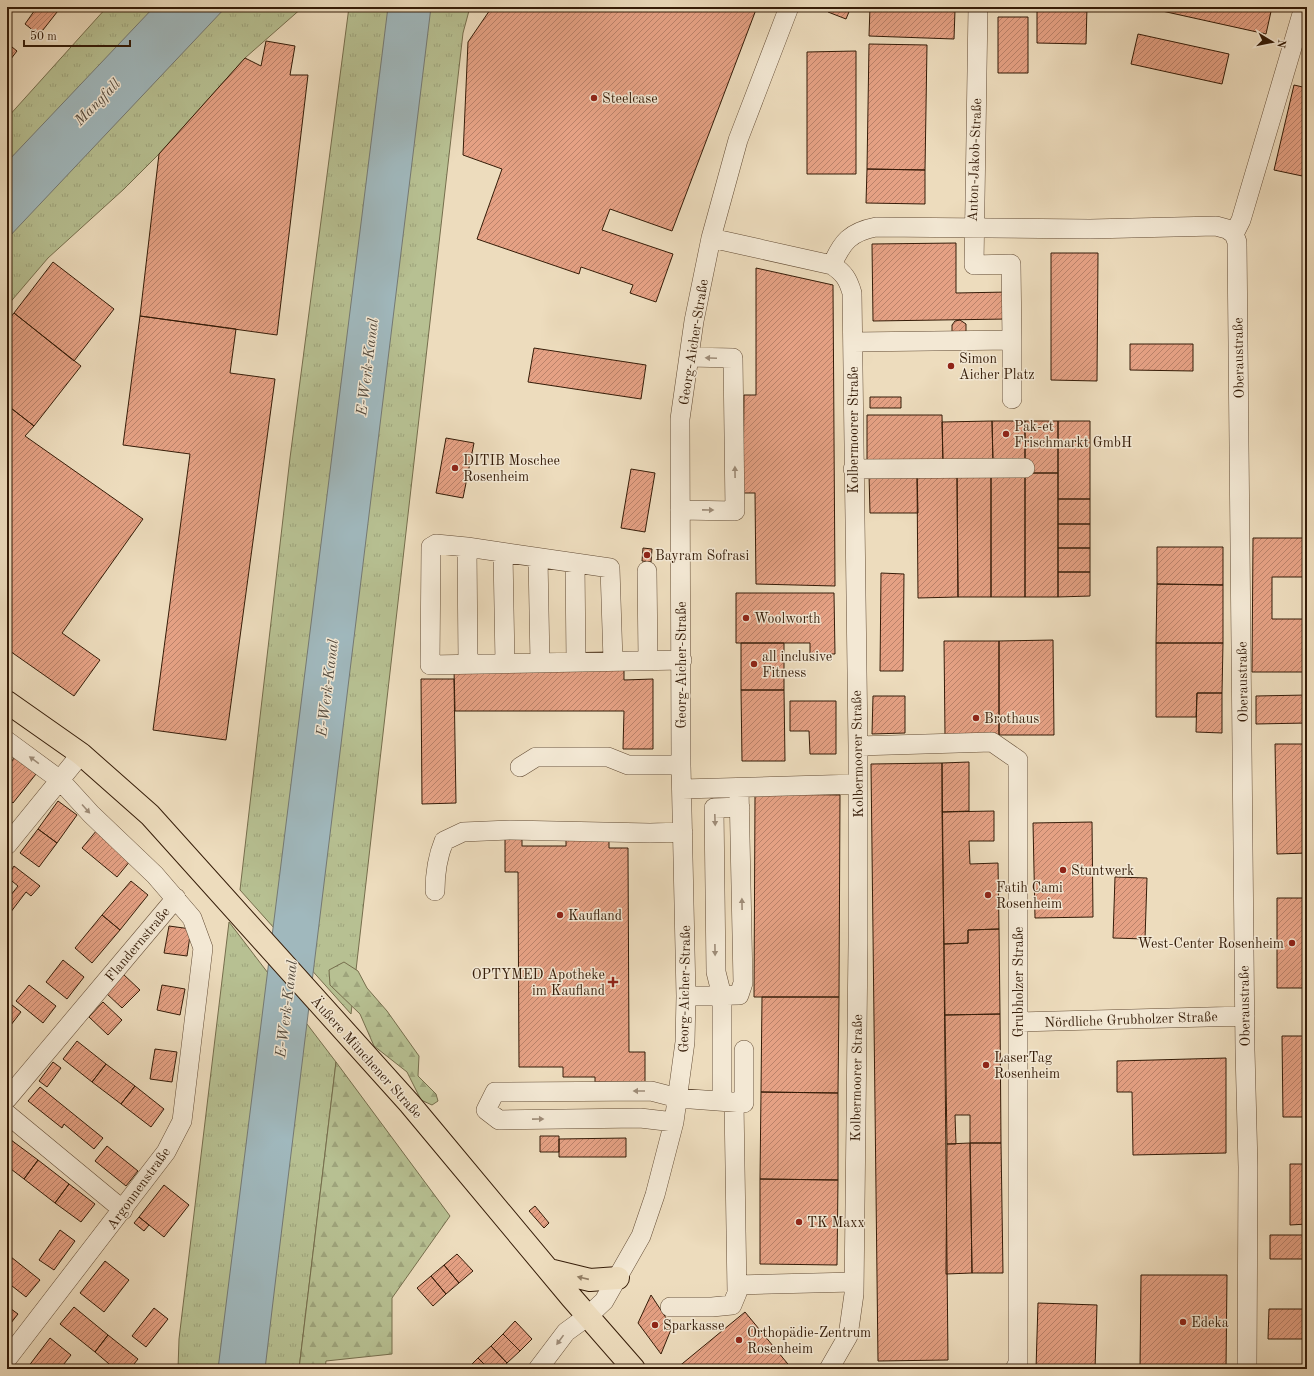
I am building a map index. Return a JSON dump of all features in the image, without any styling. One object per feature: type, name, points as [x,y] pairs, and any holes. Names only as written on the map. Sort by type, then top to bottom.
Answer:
[{"type":"main road","name":"Äußere Münchener Straße","points":[[7,702],[82,754],[150,815],[434,1132],[634,1369]]},
{"type":"main road","points":[[549,1270],[590,1280],[618,1278]]},
{"type":"street","name":"Georg-Aicher-Straße","points":[[538,1369],[566,1332],[588,1316],[604,1301],[642,1236],[655,1195],[674,1122],[685,1042],[686,996],[681,765],[682,660],[680,419],[694,321],[711,238],[738,140],[789,7]]},
{"type":"street","name":"Anton-Jakob-Straße","points":[[832,265],[839,249],[848,239],[861,230],[876,227],[974,227],[978,7]]},
{"type":"street","points":[[1012,399],[1011,264],[974,265],[974,227],[1090,229],[1216,226],[1227,229],[1234,234],[1241,220],[1304,7]]},
{"type":"street","name":"Oberaustraße","points":[[1234,234],[1237,242],[1244,1016],[1248,1167],[1247,1369]]},
{"type":"street","name":"Kolbermoorer Straße","points":[[711,238],[832,265],[842,271],[848,278],[852,293],[853,469],[858,746],[858,944],[854,1294],[848,1336],[831,1368]]},
{"type":"street","points":[[853,342],[1012,340]]},
{"type":"street","points":[[680,510],[735,511],[733,358],[689,357]]},
{"type":"street","points":[[853,469],[1025,468]]},
{"type":"street","points":[[613,661],[610,568],[436,544],[431,547],[430,665],[682,660]]},
{"type":"street","points":[[467,548],[468,664]]},
{"type":"street","points":[[503,553],[505,663]]},
{"type":"street","points":[[538,558],[540,662]]},
{"type":"street","points":[[575,563],[576,662]]},
{"type":"street","points":[[647,571],[648,660]]},
{"type":"street","name":"Flandernstraße","points":[[7,741],[60,780],[91,814],[155,875],[176,898],[7,1099]]},
{"type":"street","name":"Grubholzer Straße","points":[[858,746],[992,742],[1018,760],[1018,1362],[1015,1369]]},
{"type":"street","points":[[7,845],[82,754]]},
{"type":"street","points":[[520,767],[536,757],[608,757],[628,765],[681,765]]},
{"type":"street","points":[[682,789],[857,784]]},
{"type":"street","points":[[686,996],[739,995],[743,984],[740,788]]},
{"type":"street","points":[[670,1307],[712,1308],[732,1305],[737,1292],[722,996],[716,972],[714,808],[740,807]]},
{"type":"street","points":[[435,891],[435,872],[444,841],[463,832],[565,830],[650,833],[683,832]]},
{"type":"street","name":"Argonnenstraße","points":[[7,1359],[123,1210],[166,1152],[182,1121],[203,948],[192,918],[176,898]]},
{"type":"street","name":"Nördliche Grubholzer Straße","points":[[1018,1022],[1244,1016]]},
{"type":"street","points":[[674,1122],[640,1118],[499,1120],[486,1110],[495,1092],[651,1091],[678,1098],[744,1102],[744,1050]]},
{"type":"street","points":[[7,1114],[123,1210]]},
{"type":"street","points":[[737,1286],[854,1282]]},
{"type":"green space","points":[[107,7],[303,7],[245,58],[159,154],[124,189],[48,258],[7,306],[7,118]]},
{"type":"green space","points":[[349,7],[470,7],[463,33],[351,1014],[240,890],[290,458]]},
{"type":"green space","points":[[229,922],[336,1062],[299,1369],[178,1369],[179,1339]]},
{"type":"green space","points":[[344,962],[358,971],[367,988],[387,1011],[419,1056],[418,1076],[436,1094],[438,1101],[432,1105],[421,1100],[407,1072],[374,1046],[360,1014],[330,985],[329,970]]},
{"type":"green space","points":[[336,1062],[450,1216],[392,1298],[392,1354],[326,1361],[325,1369],[299,1369]]},
{"type":"water","name":"Mangfall","points":[[154,7],[226,7],[7,239],[7,162]]},
{"type":"water","name":"E-Werk-Kanal","points":[[388,7],[431,7],[265,1369],[218,1369]]},
{"type":"building","points":[[37,7],[61,7],[39,35],[25,24]]},
{"type":"building","name":"Steelcase","points":[[492,7],[757,7],[672,231],[610,209],[602,230],[673,254],[656,302],[630,293],[633,285],[581,267],[579,274],[477,239],[502,169],[463,155],[468,42]]},
{"type":"building","points":[[830,7],[851,7],[846,19],[828,12]]},
{"type":"building","points":[[870,7],[912,7],[912,9],[955,10],[954,39],[869,36]]},
{"type":"building","points":[[1037,7],[1087,7],[1086,44],[1037,43]]},
{"type":"building","points":[[1144,7],[1272,7],[1266,34]]},
{"type":"building","points":[[998,17],[1028,17],[1028,73],[998,73]]},
{"type":"building","points":[[1138,34],[1229,54],[1222,84],[1131,64]]},
{"type":"building","points":[[266,41],[295,46],[290,75],[308,75],[277,335],[140,316],[159,154],[245,58],[261,66]]},
{"type":"building","points":[[7,43],[17,51],[7,64]]},
{"type":"building","points":[[869,44],[927,45],[925,170],[867,169]]},
{"type":"building","points":[[856,51],[856,174],[807,174],[807,52]]},
{"type":"building","points":[[1294,85],[1307,88],[1307,177],[1274,170]]},
{"type":"building","points":[[867,169],[925,170],[925,204],[866,203]]},
{"type":"building","points":[[956,243],[956,293],[1008,292],[1008,319],[873,321],[872,244]]},
{"type":"building","points":[[1051,253],[1098,253],[1097,381],[1051,380]]},
{"type":"building","points":[[53,262],[114,309],[74,361],[14,313]]},
{"type":"building","points":[[756,268],[833,285],[835,586],[756,584],[755,493],[743,493],[744,395],[756,395]]},
{"type":"building","points":[[14,313],[81,366],[34,426],[7,405],[7,322]]},
{"type":"building","points":[[140,316],[236,329],[230,373],[275,379],[226,740],[153,730],[190,454],[123,445]]},
{"type":"building","points":[[960,320],[966,324],[966,332],[952,332],[952,325],[955,321]]},
{"type":"building","points":[[1130,344],[1193,344],[1193,371],[1130,370]]},
{"type":"building","points":[[534,348],[646,365],[641,399],[528,382]]},
{"type":"building","points":[[870,397],[901,397],[901,408],[870,408]]},
{"type":"building","points":[[7,405],[34,426],[25,436],[143,519],[62,633],[100,660],[74,696],[7,649]]},
{"type":"building","points":[[867,415],[942,415],[943,464],[867,464]]},
{"type":"building","points":[[992,421],[1025,421],[1025,463],[993,463]]},
{"type":"building","points":[[992,421],[993,463],[943,464],[942,422]]},
{"type":"building","points":[[1025,421],[1058,421],[1058,473],[1025,473]]},
{"type":"building","points":[[1058,421],[1090,421],[1090,499],[1058,499]]},
{"type":"building","name":"DITIB Moschee Rosenheim","points":[[446,438],[474,443],[463,498],[436,493]]},
{"type":"building","points":[[631,469],[655,473],[645,532],[621,528]]},
{"type":"building","points":[[917,473],[957,473],[958,597],[918,598]]},
{"type":"building","points":[[917,473],[918,513],[870,513],[869,474]]},
{"type":"building","points":[[957,473],[991,473],[991,597],[958,597]]},
{"type":"building","points":[[991,473],[1025,473],[1025,597],[991,597]]},
{"type":"building","points":[[1025,473],[1058,473],[1058,597],[1025,597]]},
{"type":"building","points":[[1058,499],[1090,499],[1090,524],[1058,524]]},
{"type":"building","points":[[1058,524],[1090,524],[1090,548],[1058,548]]},
{"type":"building","points":[[1253,538],[1307,538],[1307,577],[1272,577],[1272,619],[1307,619],[1307,672],[1252,672]]},
{"type":"building","points":[[1157,547],[1223,547],[1223,585],[1157,584]]},
{"type":"building","name":"Bayram Sofrasi","points":[[643,548],[652,549],[651,562],[642,561]]},
{"type":"building","points":[[1058,548],[1090,548],[1090,572],[1058,572]]},
{"type":"building","points":[[1058,572],[1090,572],[1090,596],[1058,597]]},
{"type":"building","points":[[881,573],[904,574],[903,671],[880,671]]},
{"type":"building","points":[[1157,584],[1223,585],[1223,643],[1156,643]]},
{"type":"building","points":[[736,593],[834,593],[835,654],[810,654],[810,643],[736,643]]},
{"type":"building","points":[[1053,640],[1054,735],[999,735],[999,641]]},
{"type":"building","points":[[944,641],[999,641],[999,735],[945,736]]},
{"type":"building","points":[[741,643],[784,643],[784,690],[741,690]]},
{"type":"building","points":[[1156,643],[1223,643],[1222,693],[1197,693],[1196,717],[1156,717]]},
{"type":"building","points":[[624,669],[624,680],[653,679],[653,749],[623,749],[624,711],[455,711],[454,670]]},
{"type":"building","points":[[421,679],[454,679],[456,803],[422,804]]},
{"type":"building","points":[[741,690],[784,690],[785,761],[742,761]]},
{"type":"building","points":[[1197,693],[1222,693],[1222,733],[1196,732]]},
{"type":"building","points":[[1307,695],[1307,723],[1256,724],[1256,696]]},
{"type":"building","points":[[873,696],[905,696],[905,733],[872,734]]},
{"type":"building","points":[[790,701],[836,701],[836,754],[810,754],[809,731],[790,731]]},
{"type":"building","points":[[1275,744],[1305,744],[1307,853],[1277,854]]},
{"type":"building","points":[[15,757],[36,774],[13,803],[7,798],[7,767]]},
{"type":"building","points":[[969,762],[969,811],[942,812],[942,763]]},
{"type":"building","points":[[942,763],[948,1360],[878,1361],[871,764]]},
{"type":"building","points":[[755,794],[840,795],[839,997],[754,997]]},
{"type":"building","points":[[58,801],[77,815],[57,843],[38,829]]},
{"type":"building","points":[[994,811],[994,841],[969,841],[970,864],[998,863],[999,929],[968,930],[968,943],[944,944],[942,812]]},
{"type":"building","name":"Stuntwerk","points":[[1092,822],[1093,917],[1035,918],[1033,823]]},
{"type":"building","points":[[38,829],[57,843],[39,867],[20,853]]},
{"type":"building","points":[[97,830],[131,860],[117,877],[82,848]]},
{"type":"building","points":[[505,837],[522,837],[522,846],[566,846],[566,837],[609,837],[609,848],[628,848],[629,1052],[645,1052],[645,1082],[595,1082],[595,1077],[563,1077],[563,1067],[519,1067],[518,872],[505,872]]},
{"type":"building","points":[[14,866],[40,886],[31,896],[26,892],[7,917],[7,900],[18,886],[7,877]]},
{"type":"building","points":[[1115,877],[1147,878],[1145,939],[1113,938]]},
{"type":"building","points":[[131,881],[148,895],[120,930],[102,915]]},
{"type":"building","name":"West-Center Rosenheim","points":[[1277,898],[1307,898],[1307,988],[1277,988]]},
{"type":"building","points":[[102,915],[120,930],[92,963],[75,948]]},
{"type":"building","points":[[169,926],[191,929],[187,956],[164,953]]},
{"type":"building","points":[[999,929],[1000,1014],[945,1015],[944,944],[968,943],[968,930]]},
{"type":"building","points":[[63,960],[84,977],[67,999],[46,982]]},
{"type":"building","points":[[123,974],[140,990],[122,1008],[106,993]]},
{"type":"building","points":[[29,985],[56,1006],[43,1023],[16,1001]]},
{"type":"building","points":[[162,985],[185,989],[180,1015],[157,1010]]},
{"type":"building","points":[[762,997],[839,997],[838,1093],[761,1092]]},
{"type":"building","points":[[7,1001],[21,1012],[7,1030]]},
{"type":"building","points":[[103,1002],[122,1020],[108,1035],[89,1017]]},
{"type":"building","points":[[1000,1014],[1001,1143],[970,1143],[970,1115],[955,1115],[956,1144],[947,1144],[945,1015]]},
{"type":"building","points":[[1282,1036],[1307,1036],[1307,1117],[1283,1117]]},
{"type":"building","points":[[77,1041],[106,1064],[92,1082],[63,1059]]},
{"type":"building","points":[[155,1049],[177,1052],[172,1082],[150,1079]]},
{"type":"building","points":[[1226,1058],[1226,1153],[1133,1155],[1132,1092],[1117,1092],[1117,1061]]},
{"type":"building","points":[[53,1062],[61,1068],[47,1087],[39,1081]]},
{"type":"building","points":[[106,1064],[135,1086],[121,1104],[92,1082]]},
{"type":"building","points":[[135,1086],[164,1109],[151,1127],[121,1104]]},
{"type":"building","points":[[40,1087],[103,1138],[94,1149],[64,1124],[62,1128],[28,1101]]},
{"type":"building","points":[[761,1092],[838,1093],[838,1180],[760,1179]]},
{"type":"building","points":[[540,1136],[559,1136],[559,1152],[540,1152]]},
{"type":"building","points":[[7,1137],[38,1160],[24,1179],[7,1166]]},
{"type":"building","points":[[626,1138],[626,1157],[559,1157],[559,1139]]},
{"type":"building","points":[[970,1143],[1001,1143],[1003,1273],[972,1273]]},
{"type":"building","points":[[970,1143],[972,1273],[946,1274],[947,1144]]},
{"type":"building","points":[[107,1146],[138,1171],[126,1186],[95,1161]]},
{"type":"building","points":[[38,1160],[69,1184],[55,1203],[24,1179]]},
{"type":"building","points":[[1290,1164],[1307,1164],[1307,1224],[1290,1225]]},
{"type":"building","name":"TK Maxx","points":[[760,1179],[838,1180],[837,1265],[760,1264]]},
{"type":"building","points":[[69,1184],[95,1204],[81,1222],[55,1203]]},
{"type":"building","points":[[164,1185],[189,1205],[164,1237],[139,1217]]},
{"type":"building","points":[[535,1206],[549,1223],[544,1228],[529,1211]]},
{"type":"building","points":[[139,1217],[149,1225],[144,1231],[134,1223]]},
{"type":"building","points":[[60,1230],[75,1241],[54,1270],[39,1260]]},
{"type":"building","points":[[1270,1235],[1307,1235],[1307,1259],[1270,1259]]},
{"type":"building","points":[[457,1254],[473,1271],[459,1283],[444,1265]]},
{"type":"building","points":[[11,1257],[40,1280],[26,1297],[7,1282],[7,1262]]},
{"type":"building","points":[[105,1261],[129,1280],[104,1312],[80,1293]]},
{"type":"building","points":[[444,1265],[459,1283],[446,1294],[431,1276]]},
{"type":"building","name":"Edeka","points":[[1141,1275],[1227,1275],[1226,1369],[1140,1369]]},
{"type":"building","points":[[431,1276],[446,1294],[433,1306],[417,1288]]},
{"type":"building","name":"Sparkasse","points":[[651,1295],[672,1327],[661,1354],[638,1323]]},
{"type":"building","points":[[1038,1303],[1097,1305],[1095,1369],[1036,1369]]},
{"type":"building","points":[[7,1306],[18,1314],[7,1328]]},
{"type":"building","points":[[74,1307],[108,1335],[95,1352],[60,1324]]},
{"type":"building","points":[[154,1308],[168,1319],[146,1347],[132,1336]]},
{"type":"building","points":[[1269,1309],[1307,1309],[1307,1339],[1268,1339]]},
{"type":"building","name":"Orthopädie-Zentrum Rosenheim","points":[[745,1312],[792,1369],[677,1368]]},
{"type":"building","points":[[515,1321],[532,1339],[520,1351],[503,1334]]},
{"type":"building","points":[[503,1334],[520,1351],[507,1363],[491,1346]]},
{"type":"building","points":[[108,1335],[138,1359],[130,1369],[115,1369],[95,1352]]},
{"type":"building","points":[[50,1338],[71,1355],[60,1369],[31,1369],[28,1367]]},
{"type":"building","points":[[491,1346],[507,1363],[502,1369],[489,1369],[478,1358]]},
{"type":"building","points":[[478,1358],[489,1369],[467,1369]]},
{"type":"place","name":"Steelcase","points":[[594,98]]},
{"type":"place","name":"Simon Aicher Platz","points":[[951,366]]},
{"type":"place","name":"Pak-et Frischmarkt GmbH","points":[[1006,434]]},
{"type":"place","name":"DITIB Moschee Rosenheim","points":[[455,468]]},
{"type":"place","name":"Bayram Sofrasi","points":[[647,555]]},
{"type":"place","name":"Woolworth","points":[[746,618]]},
{"type":"place","name":"all inclusive Fitness","points":[[754,664]]},
{"type":"place","name":"Brothaus","points":[[976,718]]},
{"type":"place","name":"Stuntwerk","points":[[1063,870]]},
{"type":"place","name":"Fatih Cami Rosenheim","points":[[988,895]]},
{"type":"place","name":"Kaufland","points":[[560,915]]},
{"type":"place","name":"West-Center Rosenheim","points":[[1292,943]]},
{"type":"place","name":"OPTYMED Apotheke im Kaufland","points":[[613,982]]},
{"type":"place","name":"LaserTag Rosenheim","points":[[986,1065]]},
{"type":"place","name":"TK Maxx","points":[[799,1222]]},
{"type":"place","name":"Edeka","points":[[1183,1322]]},
{"type":"place","name":"Sparkasse","points":[[655,1325]]},
{"type":"place","name":"Orthopädie-Zentrum Rosenheim","points":[[739,1340]]}]
